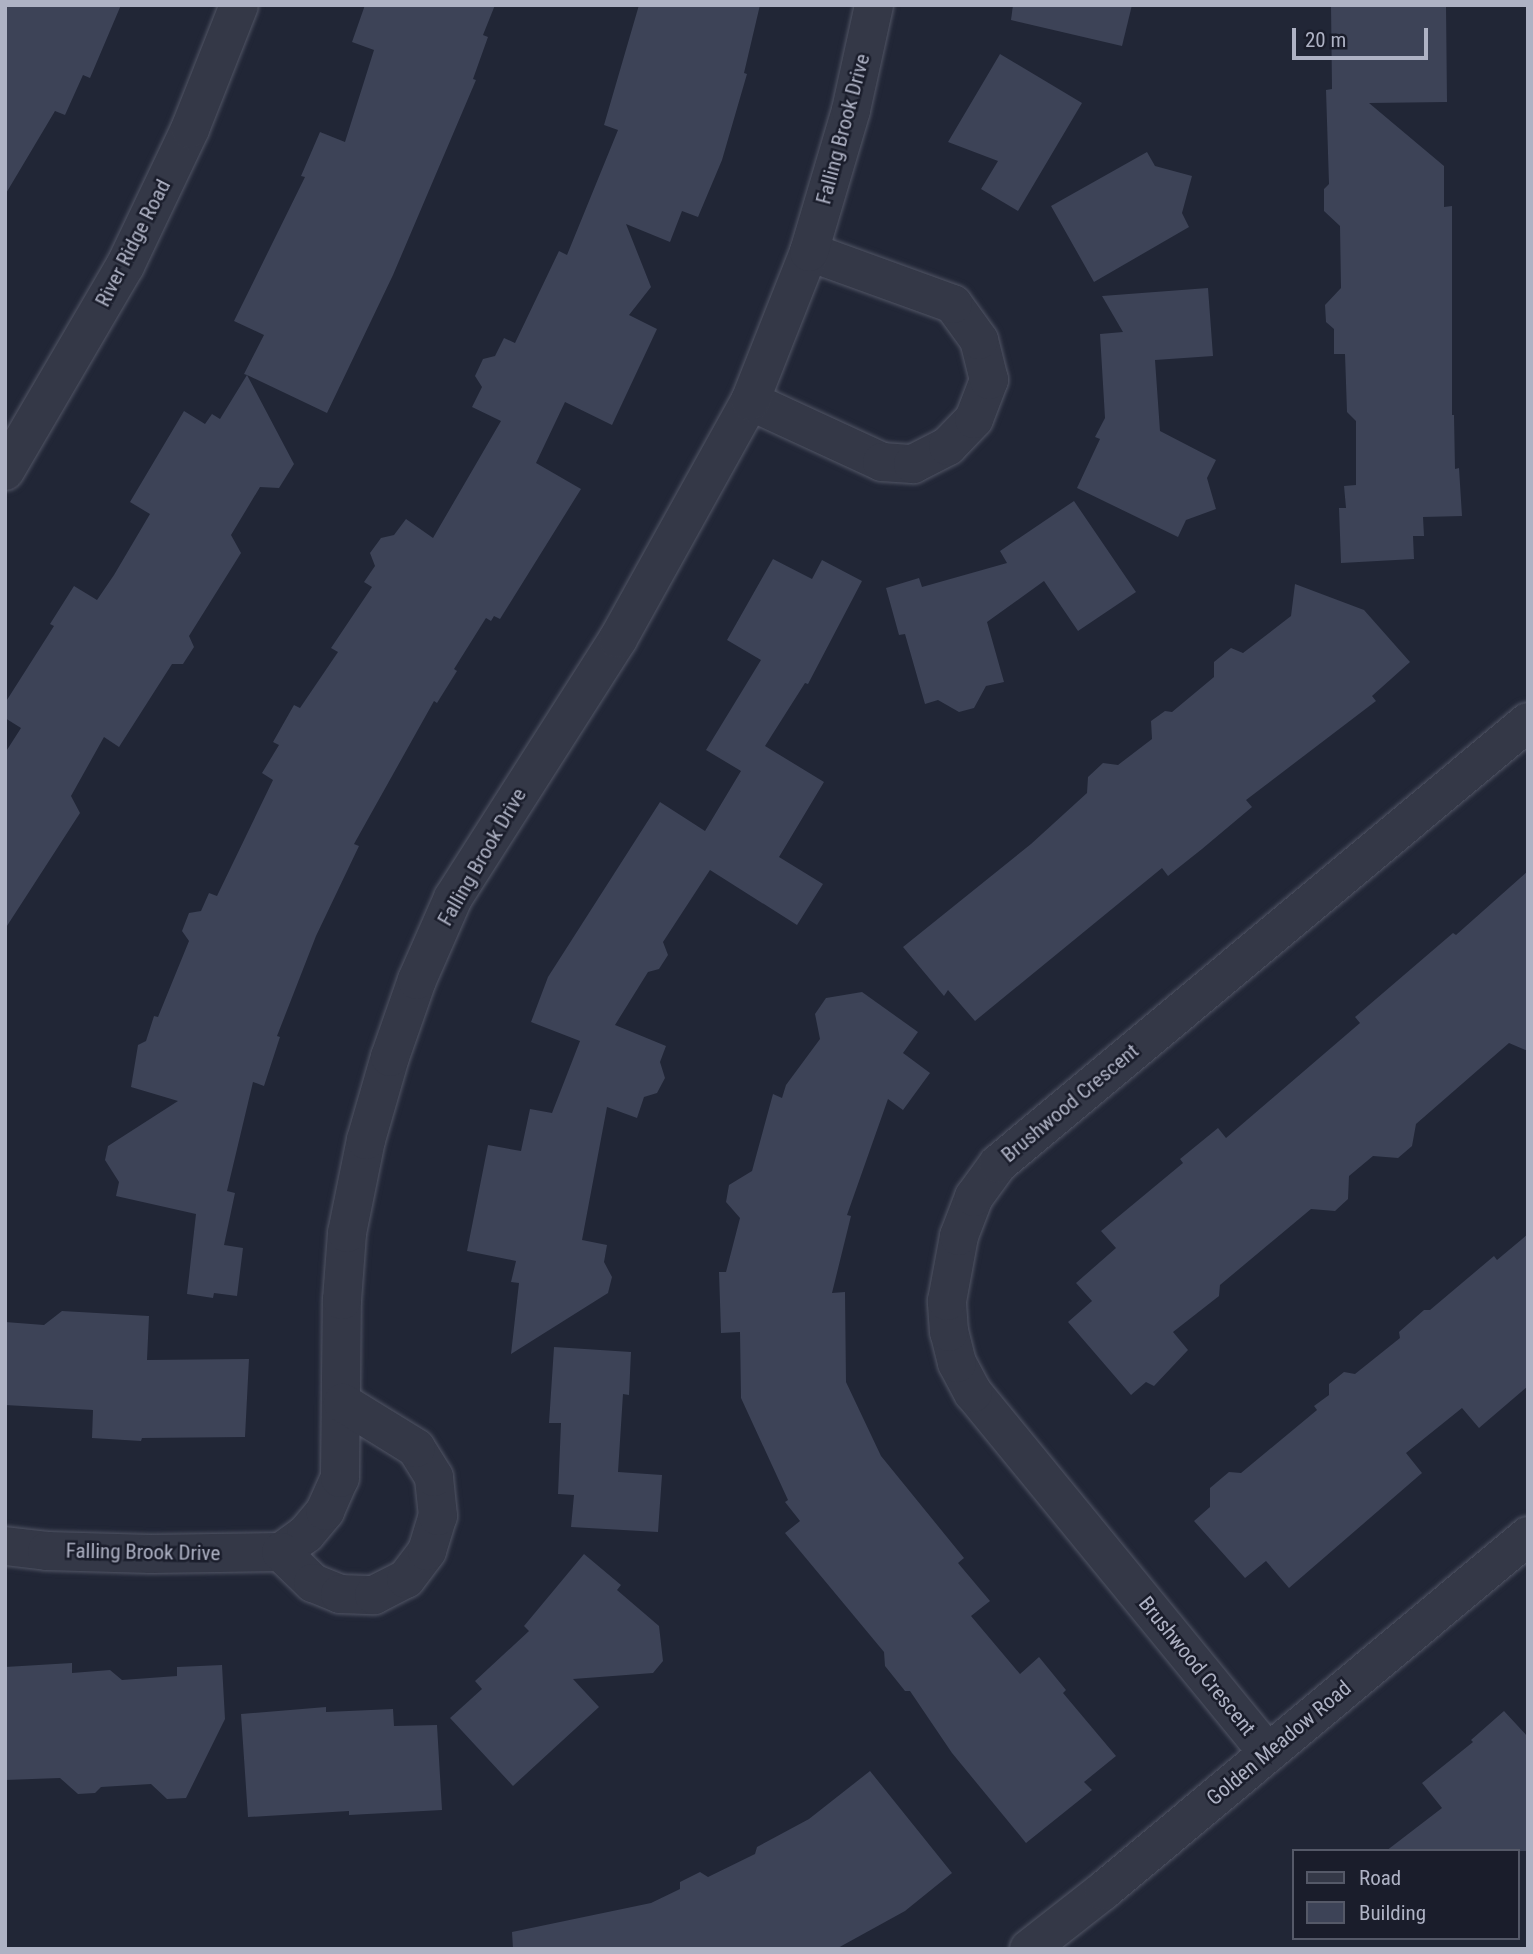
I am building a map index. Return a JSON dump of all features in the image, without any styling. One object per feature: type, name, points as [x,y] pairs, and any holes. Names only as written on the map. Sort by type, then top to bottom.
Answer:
[{"type":"street","name":"River Ridge Road","points":[[5,471],[125,266],[190,129],[239,5]]},
{"type":"street","name":"Falling Brook Drive","points":[[5,1546],[47,1551],[151,1554],[281,1552],[306,1534],[325,1511],[340,1478],[343,1403],[342,1300],[347,1233],[366,1140],[390,1057],[417,980],[453,898],[618,639],[750,401],[809,253],[851,110],[874,5]]},
{"type":"street","points":[[750,401],[882,462],[913,464],[948,446],[974,419],[989,380],[979,340],[953,304],[809,253]]},
{"type":"street","name":"Brushwood Crescent","points":[[1268,1753],[973,1393],[957,1363],[949,1332],[947,1301],[959,1237],[974,1197],[998,1164],[1528,722]]},
{"type":"street","points":[[281,1552],[313,1583],[340,1594],[374,1595],[406,1579],[427,1551],[438,1516],[434,1476],[416,1448],[343,1403]]},
{"type":"street","name":"Golden Meadow Road","points":[[1029,1949],[1528,1535]]},
{"type":"building","points":[[5,5],[121,5],[90,78],[83,75],[65,115],[55,111],[5,195]]},
{"type":"building","points":[[365,5],[495,5],[483,35],[488,37],[473,79],[476,80],[393,275],[327,413],[244,374],[264,335],[234,321],[305,177],[301,176],[320,132],[345,142],[374,50],[352,42]]},
{"type":"building","points":[[639,5],[760,5],[744,73],[747,74],[722,160],[698,217],[682,211],[670,242],[626,224],[651,287],[629,315],[657,329],[612,425],[565,402],[536,463],[581,489],[500,619],[494,616],[491,621],[486,618],[454,669],[457,671],[437,703],[434,701],[354,844],[359,846],[316,936],[277,1036],[280,1037],[264,1086],[253,1082],[227,1191],[235,1193],[224,1245],[243,1248],[237,1296],[214,1293],[213,1298],[187,1294],[196,1214],[116,1196],[119,1182],[105,1160],[108,1146],[178,1101],[131,1087],[138,1045],[146,1041],[154,1016],[158,1017],[189,941],[182,931],[189,913],[201,911],[209,893],[217,896],[273,780],[262,773],[279,745],[273,742],[294,705],[300,708],[338,652],[331,648],[372,587],[364,582],[375,566],[370,553],[381,538],[394,535],[406,519],[433,538],[501,421],[472,407],[482,387],[475,376],[483,359],[495,356],[504,338],[515,343],[559,251],[567,255],[618,130],[604,125]]},
{"type":"building","points":[[1013,5],[1132,5],[1122,46],[1011,20]]},
{"type":"building","points":[[1331,5],[1446,5],[1447,102],[1369,103],[1444,166],[1444,207],[1452,206],[1452,415],[1455,469],[1459,468],[1462,516],[1423,517],[1424,536],[1413,536],[1414,559],[1341,563],[1339,508],[1346,508],[1344,486],[1356,485],[1356,421],[1347,412],[1345,354],[1334,354],[1334,329],[1326,322],[1325,305],[1341,288],[1340,226],[1324,211],[1324,189],[1329,184],[1326,90],[1332,89]]},
{"type":"building","points":[[1000,54],[1082,103],[1018,211],[981,189],[998,161],[948,142]]},
{"type":"building","points":[[1147,152],[1155,166],[1192,176],[1182,213],[1189,227],[1094,282],[1051,206]]},
{"type":"building","points":[[1208,288],[1213,356],[1155,360],[1160,431],[1216,460],[1207,478],[1216,509],[1186,520],[1178,537],[1077,488],[1100,439],[1095,437],[1105,418],[1100,334],[1123,332],[1102,296]]},
{"type":"building","points":[[247,375],[294,464],[279,488],[260,487],[231,535],[241,553],[189,636],[194,647],[183,664],[172,664],[119,747],[104,737],[71,796],[80,813],[5,929],[5,753],[21,728],[5,718],[5,703],[54,626],[50,624],[74,586],[97,600],[114,575],[150,514],[130,502],[184,411],[205,424],[212,414],[220,419]]},
{"type":"building","points":[[1074,501],[1136,592],[1078,631],[1044,581],[987,622],[1004,682],[986,686],[974,708],[959,712],[938,700],[925,704],[905,634],[899,635],[886,588],[919,578],[922,587],[1007,563],[1000,551]]},
{"type":"building","points":[[773,559],[812,579],[822,560],[862,581],[808,684],[805,683],[765,746],[824,782],[779,857],[823,884],[797,925],[710,870],[663,942],[668,955],[659,969],[648,972],[615,1025],[666,1046],[660,1062],[665,1078],[657,1093],[644,1097],[637,1118],[607,1107],[582,1240],[607,1245],[604,1262],[612,1277],[608,1293],[511,1354],[519,1283],[511,1282],[516,1261],[467,1251],[488,1145],[521,1151],[530,1109],[552,1113],[580,1041],[531,1022],[548,977],[660,802],[705,831],[741,771],[706,750],[761,660],[727,640]]},
{"type":"building","points":[[1295,584],[1364,610],[1410,662],[1372,696],[1376,701],[1246,800],[1252,807],[1202,849],[1168,876],[1162,868],[975,1021],[948,990],[944,996],[903,947],[1031,844],[1087,793],[1088,777],[1103,763],[1118,765],[1152,739],[1151,721],[1165,711],[1172,712],[1214,677],[1214,662],[1231,648],[1243,653],[1291,616]]},
{"type":"building","points":[[1528,871],[1528,1051],[1509,1043],[1416,1124],[1412,1146],[1398,1158],[1373,1156],[1349,1176],[1348,1199],[1335,1211],[1311,1209],[1220,1285],[1219,1296],[1173,1332],[1188,1350],[1154,1386],[1146,1382],[1131,1395],[1068,1322],[1092,1301],[1076,1283],[1116,1248],[1101,1231],[1183,1163],[1180,1159],[1218,1128],[1226,1138],[1360,1023],[1355,1017],[1453,933],[1456,935]]},
{"type":"building","points":[[862,992],[918,1032],[903,1053],[930,1073],[903,1110],[888,1099],[847,1215],[851,1216],[832,1293],[845,1292],[846,1382],[881,1456],[964,1558],[958,1563],[990,1601],[971,1616],[1020,1674],[1039,1657],[1066,1690],[1063,1693],[1116,1756],[1084,1782],[1092,1790],[1026,1843],[952,1753],[910,1691],[905,1691],[885,1666],[884,1652],[785,1533],[800,1521],[785,1502],[788,1500],[741,1398],[740,1332],[721,1333],[719,1272],[726,1272],[740,1218],[726,1202],[729,1185],[752,1171],[773,1094],[782,1098],[786,1085],[820,1039],[815,1014],[826,998]]},
{"type":"building","points":[[1528,1234],[1528,1386],[1479,1428],[1462,1408],[1406,1453],[1422,1473],[1289,1588],[1266,1561],[1245,1578],[1194,1521],[1210,1507],[1210,1488],[1229,1472],[1241,1473],[1317,1410],[1314,1406],[1329,1395],[1329,1384],[1344,1372],[1355,1374],[1400,1338],[1399,1332],[1424,1310],[1430,1310],[1494,1256],[1497,1260]]},
{"type":"building","points":[[62,1311],[149,1316],[147,1360],[249,1359],[245,1437],[142,1438],[141,1441],[92,1438],[93,1410],[5,1405],[5,1322],[44,1325]]},
{"type":"building","points":[[554,1347],[631,1352],[629,1395],[623,1394],[618,1472],[662,1475],[658,1532],[571,1527],[574,1495],[558,1494],[561,1423],[549,1423]]},
{"type":"building","points":[[584,1554],[621,1585],[617,1590],[659,1626],[663,1661],[653,1673],[573,1679],[599,1707],[513,1786],[450,1718],[482,1689],[475,1681],[529,1631],[524,1626]]},
{"type":"building","points":[[72,1663],[72,1673],[110,1670],[122,1680],[177,1676],[177,1667],[222,1665],[225,1719],[186,1798],[167,1799],[151,1784],[101,1787],[95,1793],[78,1794],[60,1778],[5,1780],[5,1667]]},
{"type":"building","points":[[326,1707],[326,1712],[393,1709],[394,1726],[437,1725],[442,1810],[349,1815],[349,1811],[248,1817],[241,1714]]},
{"type":"building","points":[[1504,1711],[1528,1737],[1528,1851],[1389,1849],[1442,1808],[1422,1783],[1473,1742],[1471,1740]]},
{"type":"building","points":[[870,1771],[952,1873],[905,1911],[836,1949],[513,1949],[512,1932],[651,1903],[680,1889],[680,1882],[700,1872],[708,1877],[755,1854],[757,1847],[809,1819]]}]
